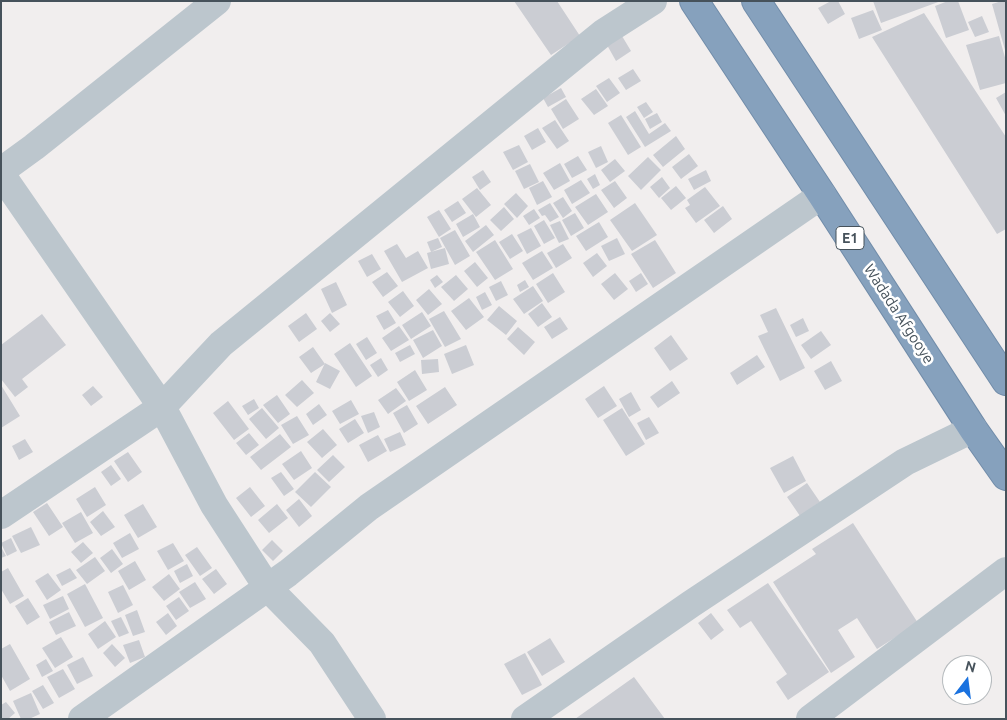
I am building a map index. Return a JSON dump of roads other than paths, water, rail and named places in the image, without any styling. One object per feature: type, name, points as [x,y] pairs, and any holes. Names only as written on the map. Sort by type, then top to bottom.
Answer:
[{"type":"highway","name":"Wadada Afgooye","points":[[694,1],[973,429],[1006,476]]},
{"type":"highway","points":[[764,4],[1006,381]]},
{"type":"street","points":[[217,1],[1,172],[162,407],[214,505],[267,588],[322,643],[372,719]]},
{"type":"street","points":[[1,515],[162,407],[221,344],[603,33],[653,1]]},
{"type":"street","points":[[82,719],[288,573],[369,507],[822,195]]},
{"type":"street","points":[[525,719],[690,604],[905,462],[973,429]]},
{"type":"street","points":[[810,719],[1006,571]]}]
